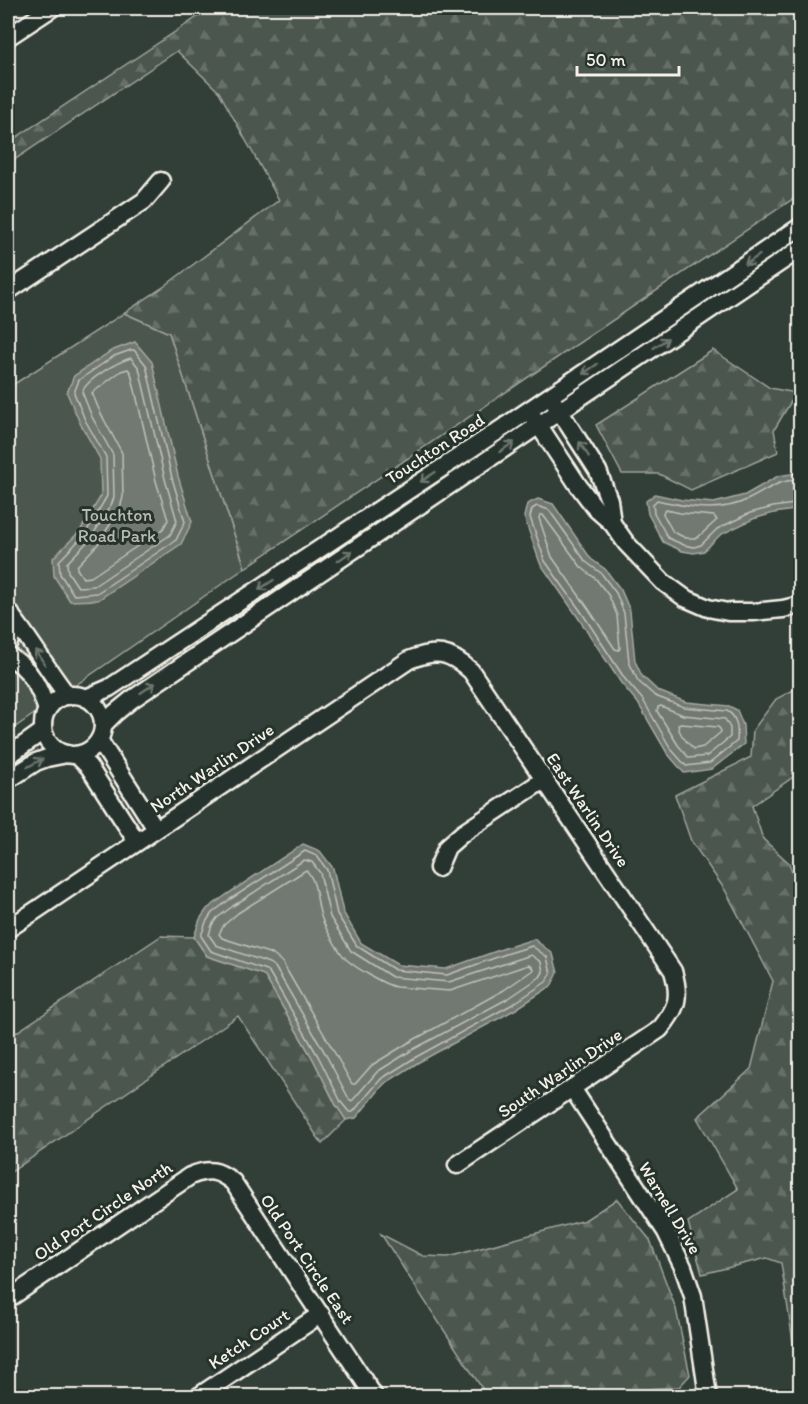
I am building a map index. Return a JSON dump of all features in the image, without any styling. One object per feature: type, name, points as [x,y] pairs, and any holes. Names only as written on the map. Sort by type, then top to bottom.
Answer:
[{"type":"street","points":[[8,37],[52,8]]},
{"type":"street","points":[[8,291],[144,201],[160,181]]},
{"type":"street","name":"Touchton Road","points":[[86,698],[108,688],[801,227]]},
{"type":"street","name":"Touchton Road","points":[[8,780],[39,760],[90,750],[116,713],[131,700],[801,249]]},
{"type":"street","points":[[550,396],[598,471],[609,500],[612,523]]},
{"type":"street","points":[[529,410],[596,509],[612,523],[626,543],[663,582],[685,598],[708,608],[728,612],[763,611],[801,605]]},
{"type":"street","points":[[578,485],[598,471]]},
{"type":"street","points":[[10,613],[68,696]]},
{"type":"street","points":[[8,644],[14,628],[10,613]]},
{"type":"street","name":"North Warlin Drive","points":[[8,929],[409,660],[423,654],[442,654]]},
{"type":"street","name":"East Warlin Drive","points":[[442,654],[458,658],[471,670],[673,970],[678,986],[676,1005]]},
{"type":"street","points":[[8,656],[22,664],[28,671],[39,688],[47,710]]},
{"type":"street","points":[[137,842],[89,767],[72,755],[58,752],[46,740],[43,720],[54,701],[64,696],[76,695],[96,705],[101,714],[101,733],[127,783],[156,829]]},
{"type":"street","points":[[8,756],[44,731]]},
{"type":"street","points":[[438,868],[447,847],[463,832],[545,779]]},
{"type":"street","points":[[108,796],[127,783]]},
{"type":"street","name":"South Warlin Drive","points":[[458,1165],[660,1029],[676,1005]]},
{"type":"street","name":"Warnell Drive","points":[[572,1088],[666,1232],[683,1267],[693,1296],[708,1396]]},
{"type":"street","name":"Old Port Circle East","points":[[190,1176],[202,1171],[212,1171],[223,1174],[233,1182],[374,1396]]},
{"type":"street","name":"Old Port Circle North","points":[[8,1299],[190,1176]]},
{"type":"street","name":"Ketch Court","points":[[199,1396],[321,1314]]},
{"type":"green space","points":[[211,8],[800,8],[800,194],[245,568],[169,333],[124,313],[162,288],[279,200],[219,92],[177,51],[8,164],[8,143]]},
{"type":"green space","name":"Touchton Road Park","points":[[124,313],[169,333],[245,568],[8,732],[8,388]]},
{"type":"green space","points":[[713,350],[770,388],[796,393],[774,430],[778,452],[691,490],[659,474],[622,474],[596,425]]},
{"type":"green space","points":[[797,688],[800,690],[800,772],[752,806],[763,839],[789,863],[793,876],[800,882],[800,1388],[781,1263],[767,1258],[702,1274],[688,1222],[738,1189],[697,1118],[751,1069],[773,981],[725,890],[691,841],[675,795],[751,757],[753,730],[776,699]]},
{"type":"green space","points":[[161,936],[194,937],[207,956],[264,975],[346,1120],[322,1144],[238,1016],[8,1174],[8,1038]]},
{"type":"green space","points":[[617,1199],[650,1240],[676,1309],[690,1375],[679,1387],[544,1395],[536,1389],[520,1396],[487,1396],[381,1234],[423,1256],[448,1257],[585,1220]]},
{"type":"water","points":[[135,342],[152,362],[178,476],[192,522],[181,544],[98,600],[70,601],[54,576],[53,558],[80,531],[101,496],[100,459],[67,393],[74,376],[111,351]]},
{"type":"water","points":[[797,473],[800,475],[800,509],[753,519],[720,535],[704,551],[694,553],[682,551],[663,542],[648,514],[646,501],[655,494],[682,500],[714,503],[745,495],[778,476]]},
{"type":"water","points":[[538,499],[553,504],[591,559],[605,569],[621,590],[630,611],[635,661],[642,676],[658,691],[686,702],[729,706],[737,710],[743,725],[744,744],[712,769],[684,773],[667,753],[638,703],[621,683],[540,563],[524,517],[527,504]]},
{"type":"water","points":[[303,844],[320,851],[333,868],[343,912],[361,943],[398,965],[446,969],[534,939],[553,954],[558,973],[551,986],[516,1009],[419,1062],[384,1084],[356,1118],[346,1120],[264,975],[207,956],[194,937],[200,919],[207,909]]}]
